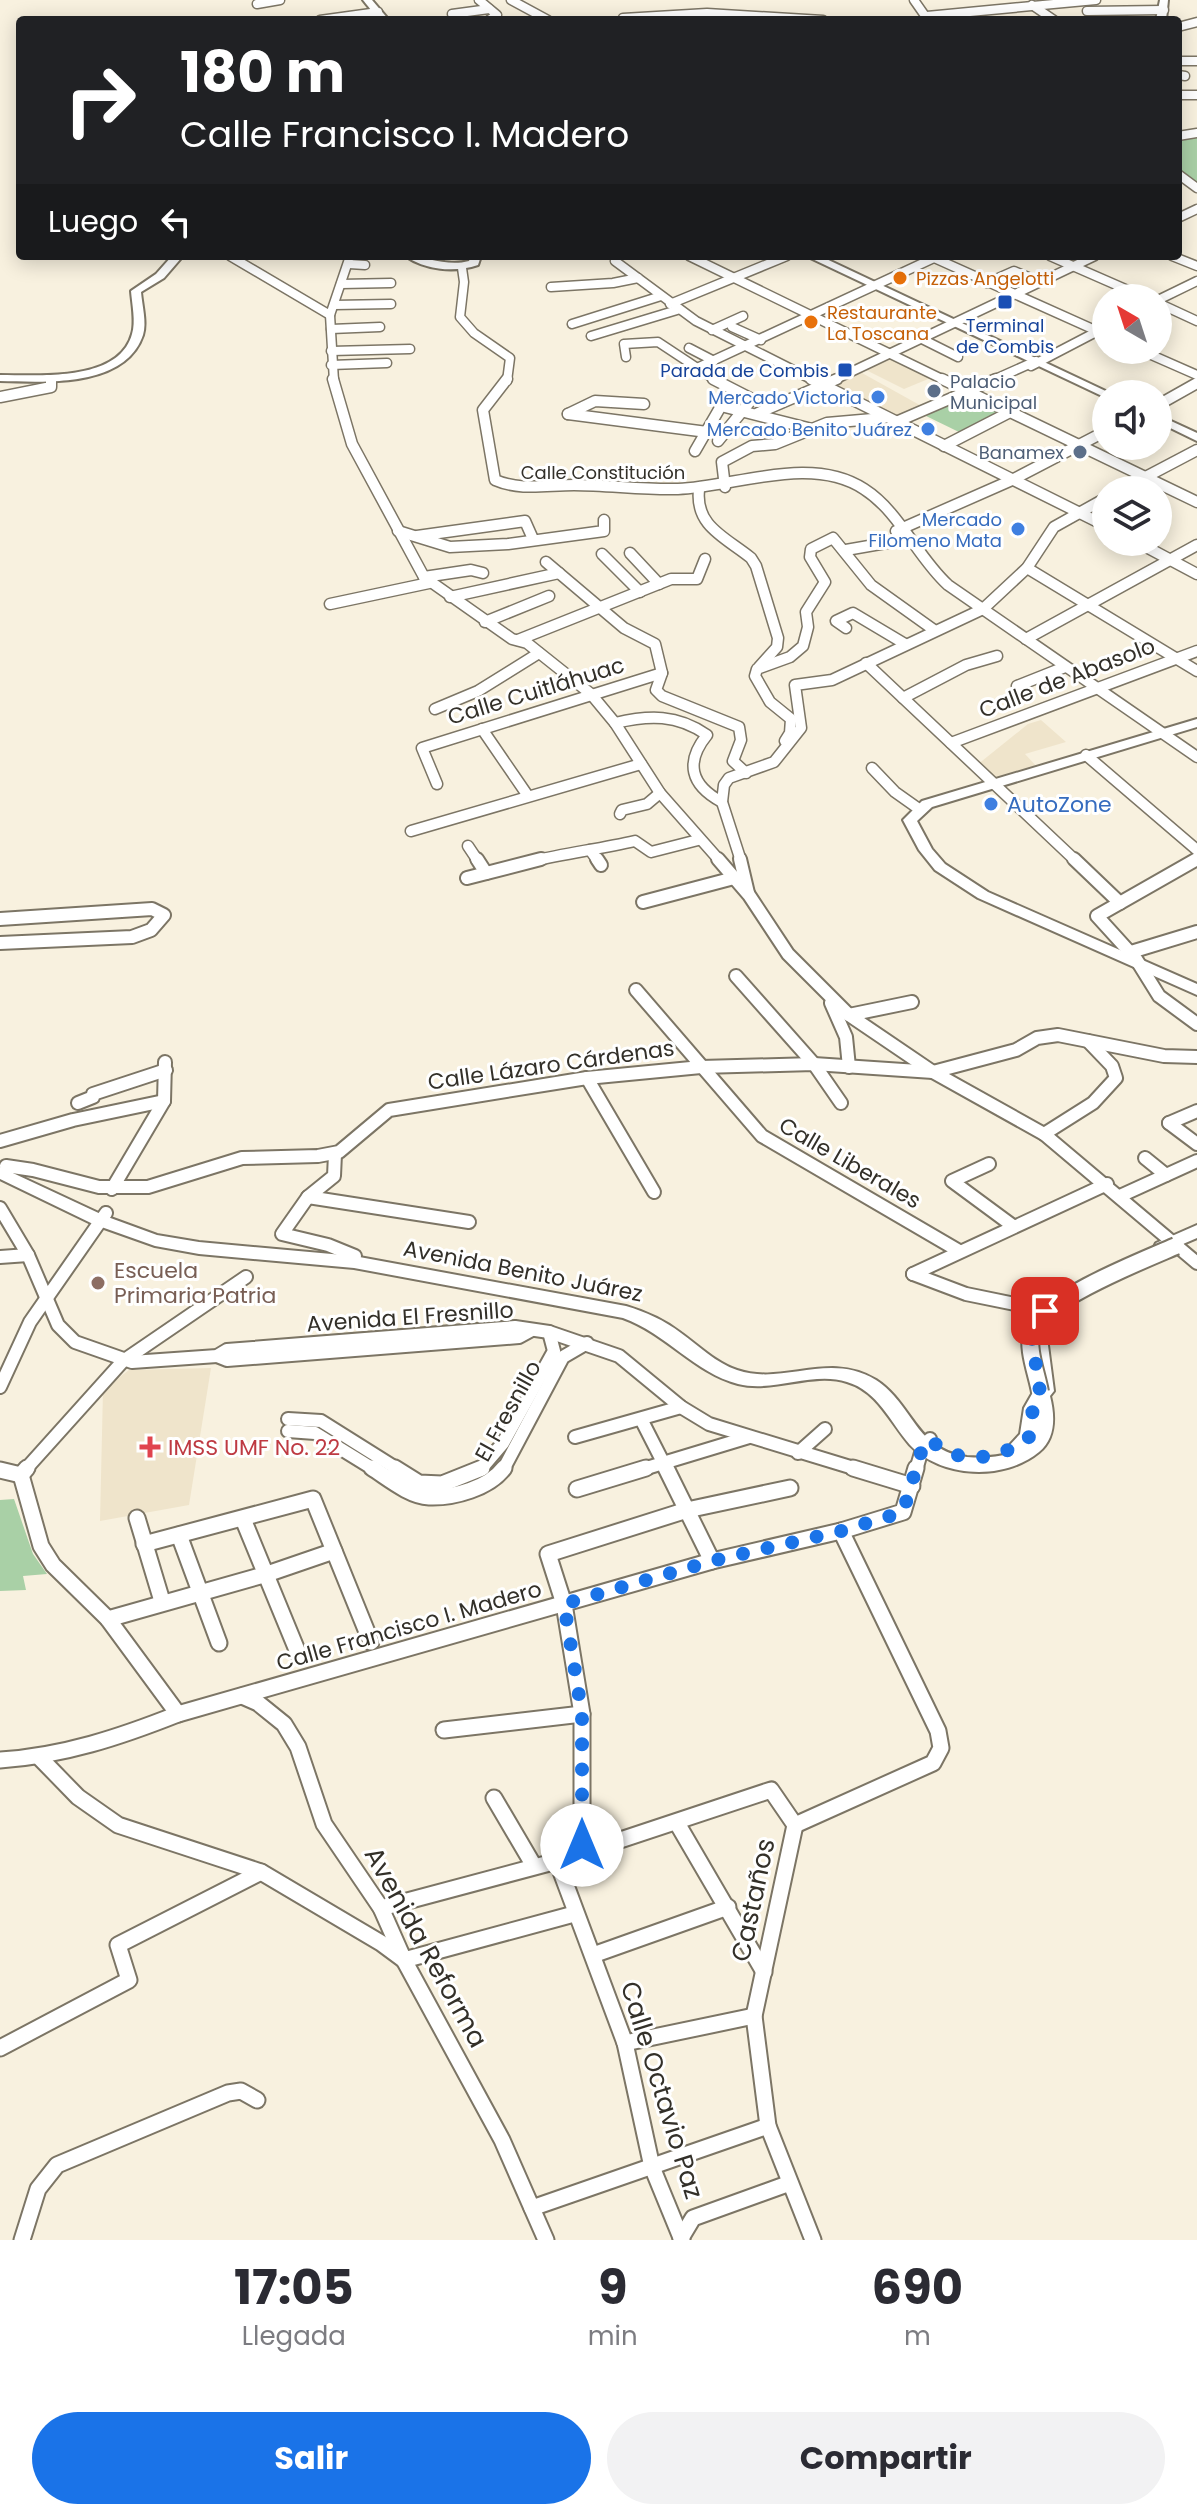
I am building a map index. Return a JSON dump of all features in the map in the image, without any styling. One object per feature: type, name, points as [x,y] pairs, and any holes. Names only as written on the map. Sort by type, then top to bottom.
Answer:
[{"type":"main road","points":[[370,0],[381,16]]},
{"type":"main road","points":[[0,378],[51,380],[110,367],[125,358],[139,332],[136,291],[160,276],[174,260]]},
{"type":"main road","points":[[420,260],[432,265],[459,268],[475,260]]},
{"type":"main road","points":[[820,260],[1092,388]]},
{"type":"main road","points":[[1172,425],[1197,437]]},
{"type":"main road","points":[[1194,987],[988,893],[947,865],[922,833],[919,822],[926,807],[1197,723]]},
{"type":"main road","name":"Avenida Benito Juárez","points":[[2,1167],[155,1240],[199,1248],[354,1262],[626,1312],[664,1329],[714,1366],[738,1378],[761,1381],[816,1373],[852,1377],[868,1385],[926,1442]]},
{"type":"main road","name":"Avenida Benito Juárez","points":[[102,1217],[201,1241],[355,1256],[627,1305],[652,1314],[741,1368],[761,1371],[828,1366],[857,1371],[878,1382],[899,1401],[934,1456],[959,1465],[989,1464],[1020,1457],[1039,1441],[1039,1403],[1031,1332],[1045,1311],[1137,1263],[1197,1237]]},
{"type":"main road","points":[[1039,1403],[1026,1328],[1039,1309],[1197,1237]]},
{"type":"main road","points":[[1039,1403],[1046,1385],[1037,1330],[1041,1320],[1068,1302],[1174,1246]]},
{"type":"street","points":[[257,4],[280,0]]},
{"type":"street","points":[[479,0],[496,16]]},
{"type":"street","points":[[511,0],[541,16]]},
{"type":"street","points":[[717,0],[717,13]]},
{"type":"street","points":[[1003,0],[1011,8]]},
{"type":"street","points":[[944,16],[1096,0]]},
{"type":"street","points":[[1032,5],[1048,16]]},
{"type":"street","points":[[452,14],[489,9]]},
{"type":"street","points":[[1094,16],[1087,11],[1163,10]]},
{"type":"street","points":[[695,16],[717,13],[752,16]]},
{"type":"street","points":[[238,260],[332,310],[391,304]]},
{"type":"street","points":[[365,265],[349,260],[332,310],[331,365],[352,444],[426,580],[485,622],[539,653],[591,694],[615,723],[660,793],[749,895],[788,954],[849,1015],[933,1072],[1044,1134],[1197,1263]]},
{"type":"street","points":[[616,260],[674,307],[712,330],[1092,519]]},
{"type":"street","points":[[697,260],[1143,476]]},
{"type":"street","points":[[591,336],[674,307],[732,277],[777,260]]},
{"type":"street","points":[[695,369],[930,260]]},
{"type":"street","points":[[942,260],[987,283],[1092,326]]},
{"type":"street","points":[[1059,260],[1114,284]]},
{"type":"street","points":[[758,413],[893,354],[1086,260]]},
{"type":"street","name":"Calle Constitución","points":[[459,268],[467,275],[459,315],[464,324],[510,358],[507,380],[483,410],[495,480],[511,486],[602,485],[639,489],[724,486]]},
{"type":"street","name":"Calle Constitución","points":[[459,268],[460,286],[454,316],[458,323],[499,352],[505,360],[503,381],[479,409],[488,477],[492,483],[511,489],[603,488],[636,492],[724,486]]},
{"type":"street","points":[[987,283],[1014,271],[1031,278]]},
{"type":"street","points":[[551,287],[613,283],[638,278]]},
{"type":"street","points":[[1172,294],[1197,281]]},
{"type":"street","points":[[341,284],[391,283]]},
{"type":"street","points":[[572,324],[661,296]]},
{"type":"street","points":[[1172,308],[1197,321]]},
{"type":"street","points":[[712,330],[743,316]]},
{"type":"street","points":[[331,329],[380,327]]},
{"type":"street","points":[[732,327],[761,340]]},
{"type":"street","points":[[1092,336],[969,392],[892,420],[847,420],[812,429],[775,444],[752,446],[739,451],[722,462],[724,486],[801,475],[834,479],[863,489],[875,499],[907,540],[916,557],[957,597],[984,609],[1197,757]]},
{"type":"street","points":[[922,339],[958,357]]},
{"type":"street","points":[[626,357],[624,344],[658,342],[695,369],[752,399],[718,441]]},
{"type":"street","points":[[689,348],[714,361]]},
{"type":"street","points":[[331,351],[410,349]]},
{"type":"street","points":[[331,365],[387,363]]},
{"type":"street","points":[[1172,364],[1197,375]]},
{"type":"street","points":[[0,397],[51,387],[51,380]]},
{"type":"street","points":[[1172,397],[1197,383]]},
{"type":"street","points":[[644,404],[599,398],[576,407],[568,414],[707,432]]},
{"type":"street","points":[[695,451],[721,406],[812,429]]},
{"type":"street","points":[[944,446],[1008,413]]},
{"type":"street","points":[[898,530],[1012,480],[1092,438]]},
{"type":"street","points":[[1147,476],[1197,450]]},
{"type":"street","points":[[699,490],[697,507],[702,519],[751,558],[756,566],[776,626],[777,647],[757,669],[755,676],[770,702],[791,719],[790,733],[774,762]]},
{"type":"street","points":[[1172,490],[1197,502]]},
{"type":"street","points":[[749,895],[722,802],[724,785],[729,778],[774,762],[801,728],[795,703],[795,685],[832,680],[984,609],[1027,568],[1054,527],[1092,506]]},
{"type":"street","points":[[417,536],[525,521],[533,539]]},
{"type":"street","points":[[398,531],[447,547],[533,539],[604,525]]},
{"type":"street","points":[[757,669],[800,653],[806,645],[809,632],[806,612],[825,582],[810,557],[811,549],[826,539],[833,538],[846,550],[871,585],[934,630]]},
{"type":"street","points":[[846,550],[907,540]]},
{"type":"street","points":[[1026,639],[1197,545]]},
{"type":"street","points":[[630,553],[659,584]]},
{"type":"street","points":[[602,554],[640,592]]},
{"type":"street","points":[[1165,556],[1197,574]]},
{"type":"street","points":[[518,640],[659,584],[682,577],[697,579],[705,559]]},
{"type":"street","points":[[546,562],[624,628],[655,644],[662,673],[656,690],[662,696],[739,727],[741,740],[733,761],[746,773]]},
{"type":"street","points":[[1027,568],[1197,671]]},
{"type":"street","points":[[330,604],[471,570],[483,573]]},
{"type":"street","points":[[450,597],[559,573]]},
{"type":"street","points":[[485,622],[549,596]]},
{"type":"street","points":[[846,628],[836,621],[853,613],[905,644]]},
{"type":"street","name":"Calle de Abasolo","points":[[951,743],[1197,651]]},
{"type":"street","points":[[435,709],[478,691],[539,653]]},
{"type":"street","points":[[903,698],[966,665],[997,656]]},
{"type":"street","points":[[866,663],[997,783],[1120,903]]},
{"type":"street","points":[[1017,686],[1065,667]]},
{"type":"street","name":"Calle Cuitláhuac","points":[[437,784],[422,748],[662,673]]},
{"type":"street","points":[[615,723],[651,714],[696,726],[707,735],[694,753],[696,776],[703,789],[722,802]]},
{"type":"street","points":[[482,729],[528,796]]},
{"type":"street","points":[[1086,755],[1197,850]]},
{"type":"street","points":[[411,831],[641,764]]},
{"type":"street","points":[[872,768],[895,792],[926,807]]},
{"type":"street","points":[[620,814],[622,810],[647,804],[660,793]]},
{"type":"street","points":[[467,878],[551,852],[590,850],[635,841],[651,852],[698,840]]},
{"type":"street","points":[[468,846],[486,873]]},
{"type":"street","points":[[590,850],[601,865]]},
{"type":"street","points":[[1197,859],[1097,916],[1136,959],[1159,996],[1197,1024]]},
{"type":"street","points":[[643,902],[734,878]]},
{"type":"street","points":[[0,919],[159,910],[164,915],[158,927],[146,934],[0,943]]},
{"type":"street","points":[[1136,959],[1197,932]]},
{"type":"street","points":[[736,976],[814,1064],[841,1103]]},
{"type":"street","name":"Calle Liberales","points":[[636,990],[762,1136],[959,1251]]},
{"type":"street","points":[[829,996],[846,1037],[849,1067]]},
{"type":"street","points":[[849,1015],[912,1002]]},
{"type":"street","points":[[933,1072],[1016,1050],[1037,1038],[1058,1035],[1164,1056],[1197,1057]]},
{"type":"street","points":[[1044,1134],[1094,1104],[1110,1089],[1116,1078],[1112,1066],[1087,1040]]},
{"type":"street","name":"Calle Lázaro Cárdenas","points":[[335,1154],[352,1145],[375,1117],[389,1110],[587,1078],[701,1067],[814,1064],[933,1072]]},
{"type":"street","points":[[78,1103],[166,1066],[164,1101],[112,1189]]},
{"type":"street","points":[[587,1078],[654,1192]]},
{"type":"street","points":[[0,1141],[73,1120],[164,1101]]},
{"type":"street","points":[[1197,1111],[1169,1123],[1197,1144]]},
{"type":"street","points":[[2,1167],[27,1166],[112,1189],[143,1189],[174,1182],[203,1166],[244,1157],[335,1154],[334,1176],[308,1197],[282,1234],[328,1245],[355,1256]]},
{"type":"street","points":[[1145,1158],[1166,1175]]},
{"type":"street","points":[[1120,1196],[1197,1161]]},
{"type":"street","points":[[989,1164],[952,1181],[1013,1226]]},
{"type":"street","points":[[1039,1309],[966,1294],[913,1274],[1107,1184]]},
{"type":"street","points":[[308,1197],[469,1222]]},
{"type":"street","points":[[0,1208],[28,1255],[58,1325],[75,1342],[123,1361]]},
{"type":"street","points":[[0,1387],[28,1326],[47,1294],[102,1217]]},
{"type":"street","points":[[0,1257],[28,1255]]},
{"type":"street","points":[[21,1475],[123,1361],[246,1277]]},
{"type":"street","name":"Avenida El Fresnillo","points":[[123,1361],[217,1356],[227,1360],[411,1348],[519,1337],[530,1331],[549,1332],[619,1356],[681,1407],[709,1424],[912,1486]]},
{"type":"street","name":"El Fresnillo","points":[[549,1332],[559,1353]]},
{"type":"street","name":"El Fresnillo","points":[[288,1425],[315,1433],[407,1490],[472,1490],[496,1479],[507,1464],[559,1353],[587,1343]]},
{"type":"street","points":[[575,1437],[681,1407]]},
{"type":"street","points":[[641,1419],[712,1561]]},
{"type":"street","points":[[798,1453],[825,1429]]},
{"type":"street","points":[[577,1489],[749,1437]]},
{"type":"street","name":"Calle Francisco I. Madero","points":[[0,1760],[40,1758],[134,1732],[178,1714],[712,1561],[841,1531],[903,1512],[926,1442]]},
{"type":"street","points":[[0,1470],[21,1475]]},
{"type":"street","points":[[21,1475],[41,1546],[53,1565],[108,1619],[178,1714]]},
{"type":"street","points":[[579,1854],[582,1845],[582,1714],[564,1604],[548,1554],[687,1510],[790,1488]]},
{"type":"street","points":[[144,1544],[313,1499],[371,1642]]},
{"type":"street","points":[[137,1518],[162,1601]]},
{"type":"street","points":[[243,1519],[299,1655]]},
{"type":"street","name":"Castaños","points":[[813,2240],[768,2126],[754,2016],[795,1825],[933,1763],[941,1748],[938,1731],[841,1531]]},
{"type":"street","points":[[179,1535],[219,1643]]},
{"type":"street","points":[[108,1619],[162,1601],[267,1574],[334,1551]]},
{"type":"street","name":"Avenida Reforma","points":[[242,1696],[258,1703],[284,1724],[298,1747],[324,1824],[381,1908],[404,1960],[502,2140],[546,2240]]},
{"type":"street","points":[[444,1730],[582,1714]]},
{"type":"street","points":[[40,1758],[78,1797],[118,1825],[261,1872],[381,1943],[404,1960],[574,1914]]},
{"type":"street","points":[[381,1908],[557,1861],[771,1790],[795,1825]]},
{"type":"street","points":[[494,1798],[534,1866]]},
{"type":"street","points":[[677,1823],[764,1972]]},
{"type":"street","name":"Calle Octavio Paz","points":[[557,1861],[574,1914],[593,1955],[625,2043],[652,2167],[681,2239]]},
{"type":"street","points":[[0,2048],[129,1980],[118,1945],[261,1872]]},
{"type":"street","points":[[593,1955],[728,1907]]},
{"type":"street","points":[[625,2043],[754,2016]]},
{"type":"street","points":[[22,2240],[44,2174],[57,2165],[228,2093],[241,2091],[257,2100]]},
{"type":"street","points":[[532,2208],[768,2126]]},
{"type":"street","points":[[681,2239],[693,2218],[790,2183]]},
{"type":"shaded area","points":[[896,357],[933,377],[904,389],[866,370]]},
{"type":"shaded area","name":"Mercado Victoria","points":[[862,373],[925,408],[896,420],[830,386]]},
{"type":"shaded area","points":[[1041,720],[1066,742],[1025,754],[1038,768],[995,781],[977,765],[1028,724]]},
{"type":"shaded area","name":"IMSS UMF No. 22","points":[[211,1368],[189,1505],[100,1521],[103,1390],[129,1370]]},
{"type":"green space","points":[[1197,135],[1197,185],[1182,175],[1182,137]]},
{"type":"green space","points":[[969,396],[1003,412],[961,433],[924,415]]},
{"type":"green space","points":[[14,1499],[33,1554],[47,1574],[23,1576],[26,1590],[0,1591],[0,1500]]},
{"type":"place","name":"Pizzas Angelotti","points":[[900,278]]},
{"type":"place","name":"Terminal de Combis","points":[[1005,302]]},
{"type":"place","name":"Restaurante La Toscana","points":[[811,322]]},
{"type":"place","name":"Parada de Combis","points":[[845,370]]},
{"type":"place","name":"Palacio Municipal","points":[[934,391]]},
{"type":"place","name":"Mercado Victoria","points":[[878,397]]},
{"type":"place","name":"Mercado Benito Juárez","points":[[928,429]]},
{"type":"place","name":"Banamex","points":[[1080,452]]},
{"type":"place","name":"Mercado Filomeno Mata","points":[[1018,529]]},
{"type":"place","name":"AutoZone","points":[[991,804]]},
{"type":"place","name":"Escuela Primaria Patria","points":[[98,1283]]},
{"type":"place","name":"IMSS UMF No. 22","points":[[150,1447]]},
{"type":"route","points":[[582,1845],[582,1714],[564,1604],[712,1561],[841,1531],[903,1512],[923,1446],[930,1439],[941,1450],[960,1456],[987,1456],[1013,1450],[1029,1437],[1033,1408],[1040,1392],[1031,1332],[1036,1320],[1045,1311]]}]
